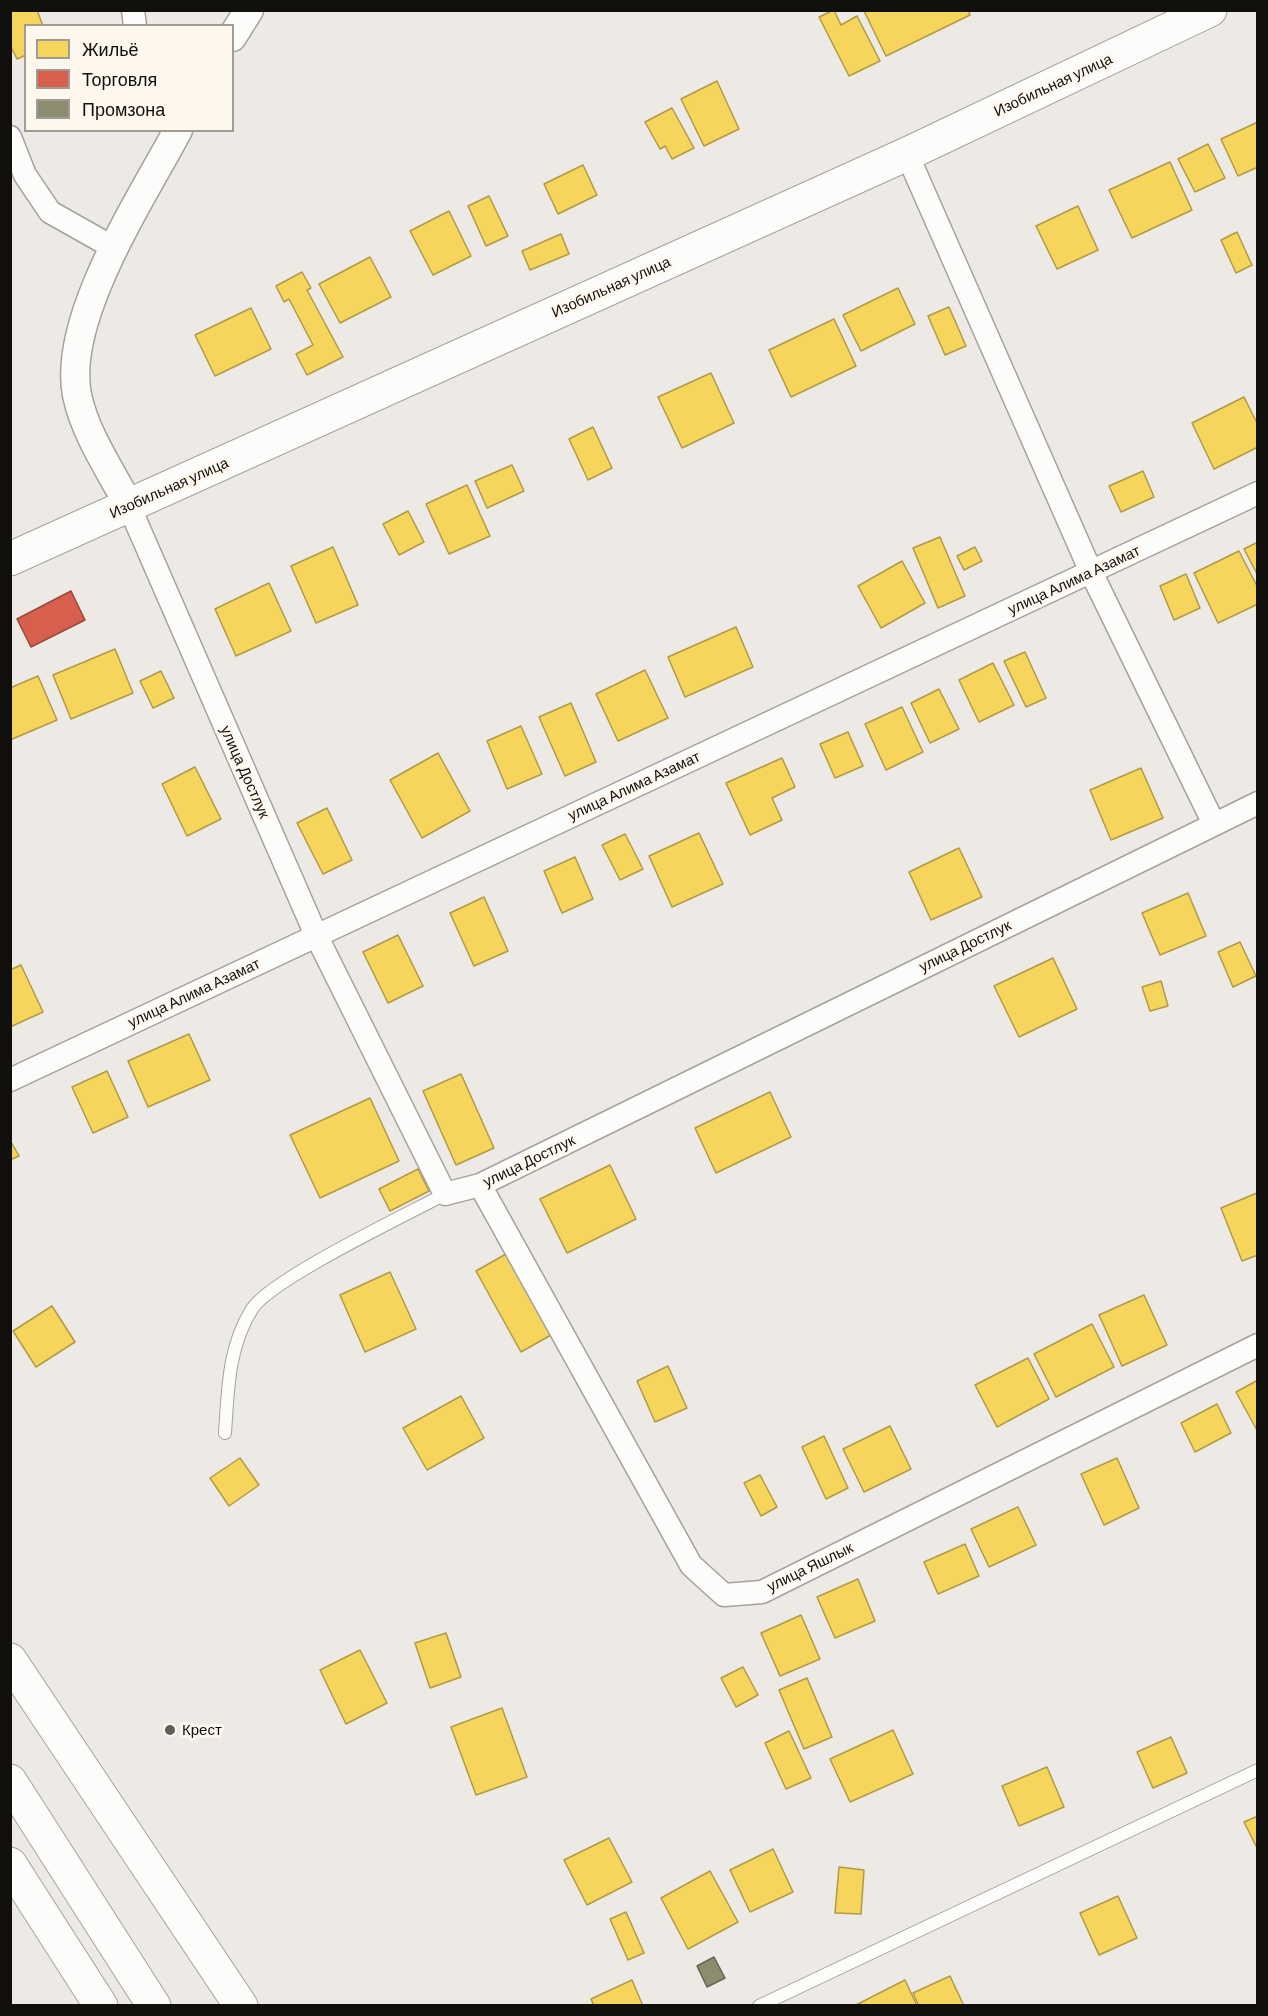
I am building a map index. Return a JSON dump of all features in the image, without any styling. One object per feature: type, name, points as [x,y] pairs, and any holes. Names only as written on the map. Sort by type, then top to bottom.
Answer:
[{"type":"main road","name":"Изобильная улица","points":[[10,560],[907,154],[1210,10]]},
{"type":"main road","points":[[10,1660],[241,2006]]},
{"type":"main road","points":[[10,1781],[154,2006]]},
{"type":"main road","points":[[10,1864],[101,2006]]},
{"type":"street","points":[[234,34],[249,10]]},
{"type":"street","points":[[129,506],[90,432],[77,394],[77,356],[87,306],[114,248],[177,132]]},
{"type":"street","points":[[10,136],[25,175],[51,212],[114,248]]},
{"type":"street","points":[[907,154],[1091,572],[1214,824]]},
{"type":"street","name":"улица Алима Азамат","points":[[10,1080],[1257,493]]},
{"type":"street","name":"улица Достлук","points":[[129,506],[316,935],[445,1194],[480,1185],[1257,803]]},
{"type":"street","name":"улица Яшлык","points":[[480,1185],[691,1565],[724,1595],[762,1592],[1257,1345]]},
{"type":"lane","points":[[225,1433],[230,1369],[237,1338],[253,1307],[286,1280],[445,1194]]},
{"type":"lane","points":[[759,2006],[1257,1770]]},
{"type":"building: Жильё","points":[[10,10],[37,10],[42,24],[24,24],[24,56],[17,59],[10,45]]},
{"type":"building: Жильё","points":[[834,10],[841,25],[857,16],[880,61],[849,76],[819,17]]},
{"type":"building: Жильё","points":[[968,10],[970,15],[886,56],[864,11]]},
{"type":"building: Жильё","points":[[717,81],[739,129],[704,146],[681,99]]},
{"type":"building: Жильё","points":[[672,108],[694,148],[672,159],[665,146],[660,149],[645,122]]},
{"type":"building: Жильё","points":[[1258,122],[1258,167],[1238,176],[1221,139]]},
{"type":"building: Жильё","points":[[1208,144],[1225,178],[1195,192],[1178,159]]},
{"type":"building: Жильё","points":[[1170,162],[1192,210],[1132,238],[1109,190]]},
{"type":"building: Жильё","points":[[583,165],[597,195],[558,214],[544,184]]},
{"type":"building: Жильё","points":[[489,196],[508,236],[486,246],[468,206]]},
{"type":"building: Жильё","points":[[1078,206],[1098,250],[1057,269],[1036,226]]},
{"type":"building: Жильё","points":[[449,211],[471,256],[433,275],[410,231]]},
{"type":"building: Жильё","points":[[1237,232],[1252,265],[1236,273],[1221,240]]},
{"type":"building: Жильё","points":[[561,234],[569,254],[530,270],[522,251]]},
{"type":"building: Жильё","points":[[370,257],[391,297],[340,323],[319,284]]},
{"type":"building: Жильё","points":[[302,272],[311,288],[307,290],[343,357],[307,375],[296,354],[313,345],[289,299],[284,302],[276,286]]},
{"type":"building: Жильё","points":[[898,288],[915,324],[861,351],[843,315]]},
{"type":"building: Жильё","points":[[949,307],[966,346],[945,355],[928,316]]},
{"type":"building: Жильё","points":[[251,308],[271,349],[215,376],[195,335]]},
{"type":"building: Жильё","points":[[834,319],[856,366],[791,397],[769,350]]},
{"type":"building: Жильё","points":[[711,373],[734,423],[682,448],[658,397]]},
{"type":"building: Жильё","points":[[1244,397],[1258,425],[1258,447],[1214,469],[1192,423]]},
{"type":"building: Жильё","points":[[593,427],[612,468],[588,480],[569,439]]},
{"type":"building: Жильё","points":[[512,465],[524,491],[487,508],[475,481]]},
{"type":"building: Жильё","points":[[1143,471],[1154,497],[1121,512],[1109,486]]},
{"type":"building: Жильё","points":[[467,485],[490,536],[449,554],[426,504]]},
{"type":"building: Жильё","points":[[408,511],[424,542],[399,555],[383,524]]},
{"type":"building: Жильё","points":[[940,537],[965,596],[938,608],[913,548]]},
{"type":"building: Жильё","points":[[1258,542],[1258,576],[1244,549]]},
{"type":"building: Жильё","points":[[333,547],[358,605],[316,623],[291,566]]},
{"type":"building: Жильё","points":[[975,547],[982,561],[964,570],[957,556]]},
{"type":"building: Жильё","points":[[1239,551],[1258,588],[1258,604],[1218,623],[1194,573]]},
{"type":"building: Жильё","points":[[902,561],[925,603],[881,628],[858,586]]},
{"type":"building: Жильё","points":[[1186,574],[1200,608],[1174,620],[1160,586]]},
{"type":"building: Жильё","points":[[269,583],[291,631],[236,656],[215,609]]},
{"type":"building: Жильё","points":[[736,627],[753,667],[685,697],[668,657]]},
{"type":"building: Жильё","points":[[115,649],[133,693],[71,719],[53,675]]},
{"type":"building: Жильё","points":[[1025,652],[1046,698],[1026,707],[1004,661]]},
{"type":"building: Жильё","points":[[993,663],[1014,705],[979,722],[959,680]]},
{"type":"building: Жильё","points":[[645,670],[668,718],[618,741],[596,694]]},
{"type":"building: Жильё","points":[[161,671],[174,698],[153,708],[140,681]]},
{"type":"building: Жильё","points":[[38,676],[57,720],[10,740],[10,688]]},
{"type":"building: Жильё","points":[[939,689],[959,729],[930,743],[911,703]]},
{"type":"building: Жильё","points":[[571,703],[596,762],[565,776],[539,717]]},
{"type":"building: Жильё","points":[[902,707],[923,752],[886,770],[865,724]]},
{"type":"building: Жильё","points":[[521,726],[542,774],[507,789],[487,741]]},
{"type":"building: Жильё","points":[[848,732],[863,766],[835,778],[820,744]]},
{"type":"building: Жильё","points":[[438,753],[470,811],[422,838],[390,780]]},
{"type":"building: Жильё","points":[[782,758],[795,787],[772,798],[782,820],[750,835],[726,783]]},
{"type":"building: Жильё","points":[[195,767],[221,819],[187,836],[162,784]]},
{"type":"building: Жильё","points":[[1141,768],[1163,818],[1111,840],[1090,790]]},
{"type":"building: Жильё","points":[[327,808],[352,860],[323,874],[297,823]]},
{"type":"building: Жильё","points":[[699,833],[723,884],[672,907],[649,856]]},
{"type":"building: Жильё","points":[[625,834],[643,869],[620,880],[602,845]]},
{"type":"building: Жильё","points":[[959,848],[982,897],[931,920],[909,872]]},
{"type":"building: Жильё","points":[[575,857],[593,899],[562,913],[544,871]]},
{"type":"building: Жильё","points":[[1188,893],[1206,936],[1160,955],[1142,913]]},
{"type":"building: Жильё","points":[[484,897],[508,951],[474,966],[450,913]]},
{"type":"building: Жильё","points":[[398,935],[423,986],[388,1003],[363,952]]},
{"type":"building: Жильё","points":[[1240,942],[1256,976],[1233,987],[1218,952]]},
{"type":"building: Жильё","points":[[1053,958],[1077,1009],[1019,1037],[994,986]]},
{"type":"building: Жильё","points":[[21,965],[43,1012],[10,1027],[10,970]]},
{"type":"building: Жильё","points":[[1161,981],[1168,1006],[1150,1011],[1142,987]]},
{"type":"building: Жильё","points":[[189,1034],[210,1080],[148,1107],[128,1061]]},
{"type":"building: Жильё","points":[[107,1071],[128,1117],[93,1133],[72,1087]]},
{"type":"building: Жильё","points":[[461,1074],[494,1148],[456,1165],[423,1091]]},
{"type":"building: Жильё","points":[[770,1092],[791,1137],[716,1173],[695,1128]]},
{"type":"building: Жильё","points":[[370,1098],[399,1161],[320,1198],[290,1135]]},
{"type":"building: Жильё","points":[[10,1140],[19,1156],[10,1160]]},
{"type":"building: Жильё","points":[[610,1165],[636,1219],[567,1253],[540,1199]]},
{"type":"building: Жильё","points":[[418,1169],[429,1191],[390,1211],[379,1189]]},
{"type":"building: Жильё","points":[[1257,1193],[1258,1255],[1242,1261],[1221,1208]]},
{"type":"building: Жильё","points":[[506,1254],[551,1335],[521,1352],[476,1271]]},
{"type":"building: Жильё","points":[[390,1272],[416,1329],[365,1352],[340,1295]]},
{"type":"building: Жильё","points":[[1144,1295],[1167,1345],[1122,1366],[1099,1315]]},
{"type":"building: Жильё","points":[[52,1306],[75,1342],[36,1367],[13,1331]]},
{"type":"building: Жильё","points":[[1092,1324],[1114,1367],[1056,1397],[1034,1354]]},
{"type":"building: Жильё","points":[[1028,1358],[1049,1399],[997,1427],[975,1385]]},
{"type":"building: Жильё","points":[[668,1366],[687,1408],[655,1422],[637,1381]]},
{"type":"building: Жильё","points":[[1258,1380],[1258,1432],[1236,1392]]},
{"type":"building: Жильё","points":[[461,1396],[484,1438],[427,1470],[403,1428]]},
{"type":"building: Жильё","points":[[1217,1404],[1231,1433],[1195,1452],[1181,1423]]},
{"type":"building: Жильё","points":[[890,1426],[911,1469],[864,1492],[843,1449]]},
{"type":"building: Жильё","points":[[824,1436],[848,1488],[826,1499],[802,1447]]},
{"type":"building: Жильё","points":[[240,1458],[259,1485],[229,1506],[210,1478]]},
{"type":"building: Жильё","points":[[1117,1458],[1139,1508],[1104,1525],[1081,1474]]},
{"type":"building: Жильё","points":[[760,1475],[777,1507],[761,1516],[744,1483]]},
{"type":"building: Жильё","points":[[1018,1507],[1036,1545],[989,1567],[971,1529]]},
{"type":"building: Жильё","points":[[965,1544],[979,1576],[938,1594],[924,1562]]},
{"type":"building: Жильё","points":[[858,1579],[875,1621],[835,1638],[817,1597]]},
{"type":"building: Жильё","points":[[801,1615],[820,1659],[780,1676],[761,1633]]},
{"type":"building: Жильё","points":[[446,1633],[461,1677],[430,1688],[415,1643]]},
{"type":"building: Жильё","points":[[360,1650],[387,1703],[346,1724],[320,1670]]},
{"type":"building: Жильё","points":[[743,1667],[758,1695],[736,1707],[721,1678]]},
{"type":"building: Жильё","points":[[807,1678],[832,1737],[804,1749],[779,1690]]},
{"type":"building: Жильё","points":[[502,1708],[527,1777],[476,1795],[451,1727]]},
{"type":"building: Жильё","points":[[893,1730],[913,1774],[850,1802],[830,1759]]},
{"type":"building: Жильё","points":[[789,1731],[811,1778],[786,1789],[765,1743]]},
{"type":"building: Жильё","points":[[1171,1737],[1187,1773],[1153,1788],[1137,1752]]},
{"type":"building: Жильё","points":[[1047,1767],[1064,1807],[1019,1826],[1002,1786]]},
{"type":"building: Жильё","points":[[1258,1816],[1258,1850],[1244,1822]]},
{"type":"building: Жильё","points":[[609,1838],[632,1882],[587,1905],[564,1860]]},
{"type":"building: Жильё","points":[[773,1849],[793,1892],[750,1912],[730,1870]]},
{"type":"building: Жильё","points":[[839,1867],[864,1870],[861,1914],[835,1913]]},
{"type":"building: Жильё","points":[[710,1871],[738,1922],[688,1949],[661,1898]]},
{"type":"building: Жильё","points":[[1118,1896],[1137,1938],[1099,1955],[1080,1913]]},
{"type":"building: Жильё","points":[[626,1912],[644,1953],[628,1960],[610,1919]]},
{"type":"building: Жильё","points":[[950,1976],[964,2006],[919,2006],[913,1993]]},
{"type":"building: Жильё","points":[[632,1980],[643,2006],[594,2006],[591,1999]]},
{"type":"building: Жильё","points":[[905,1980],[917,2006],[854,2006]]},
{"type":"building: Торговля","points":[[71,591],[85,620],[31,647],[17,619]]},
{"type":"building: Промзона","points":[[714,1957],[725,1978],[707,1987],[697,1966]]},
{"type":"place","name":"Крест","points":[[170,1730]]}]
